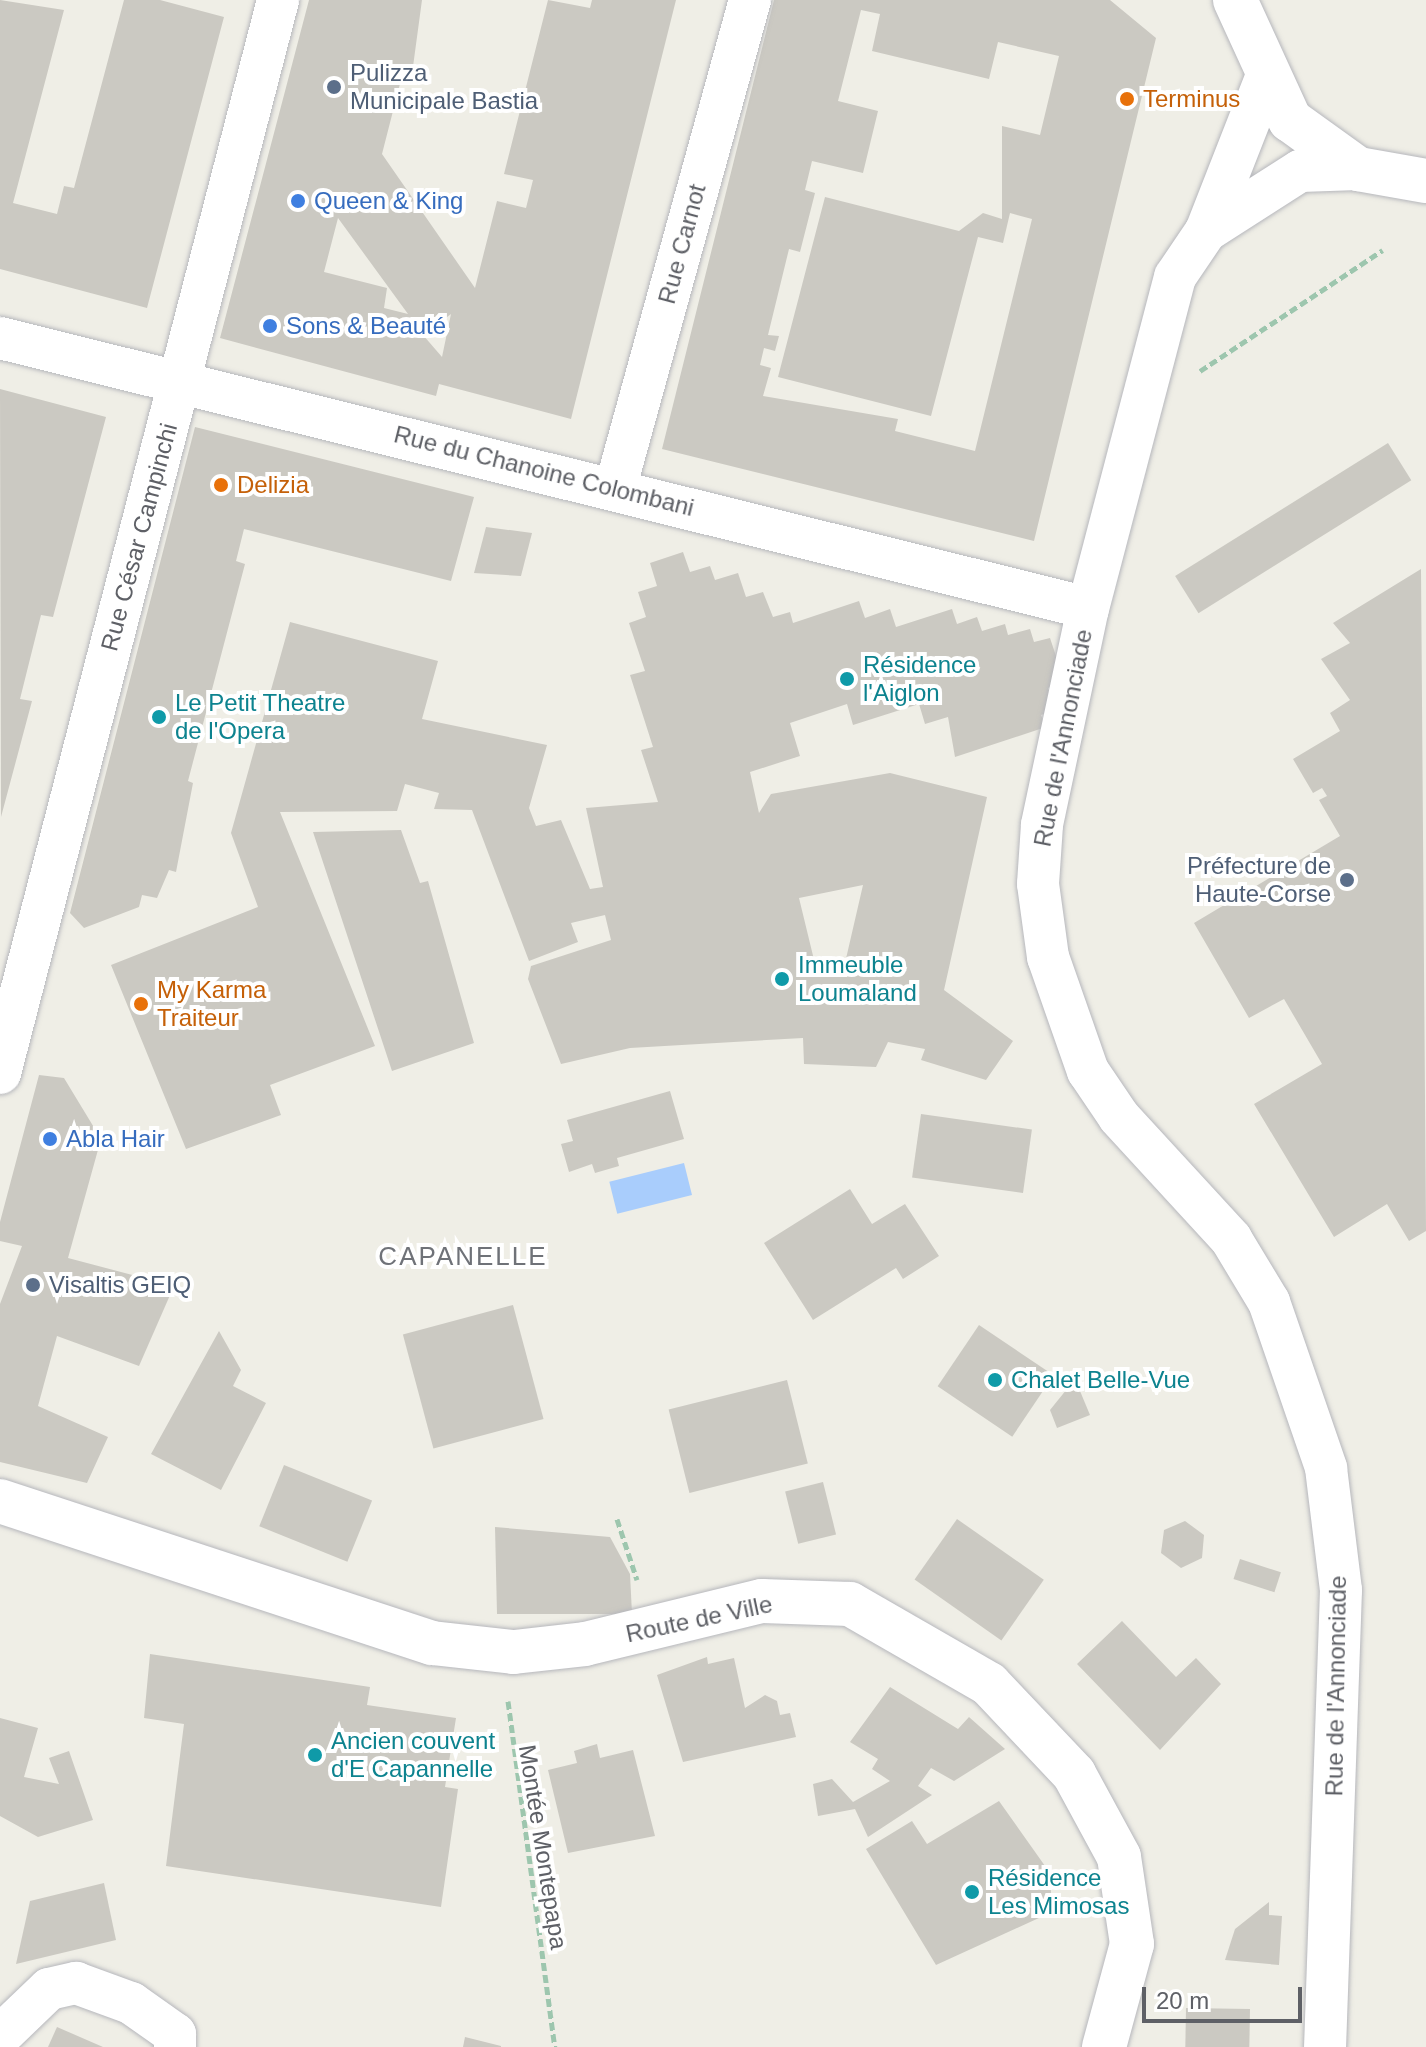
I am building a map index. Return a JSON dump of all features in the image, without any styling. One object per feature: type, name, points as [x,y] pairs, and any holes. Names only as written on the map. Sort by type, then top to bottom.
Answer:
[{"type":"street","name":"Rue César Campinchi","points":[[0,1073],[8,998],[179,383],[278,0]]},
{"type":"street","name":"Rue Carnot","points":[[615,489],[750,0]]},
{"type":"street","points":[[1235,0],[1266,78],[1290,120],[1358,169],[1426,181]]},
{"type":"street","name":"Rue de l'Annonciade","points":[[1266,78],[1206,231],[1175,277],[1088,608],[1042,825],[1038,884],[1048,957],[1088,1071],[1119,1117],[1231,1239],[1269,1302],[1326,1468],[1341,1590],[1325,2047]]},
{"type":"street","name":"Rue de l'Annonciade","points":[[1206,231],[1300,171],[1358,169]]},
{"type":"street","name":"Rue du Chanoine Colombani","points":[[0,338],[1088,608]]},
{"type":"street","name":"Route de Ville","points":[[0,1501],[432,1643],[514,1652],[585,1644],[762,1601],[850,1604],[989,1684],[1074,1774],[1119,1857],[1132,1944],[1104,2047]]},
{"type":"street","points":[[0,2036],[49,1989],[76,1983],[131,2003],[175,2034],[175,2047]]},
{"type":"path","points":[[1142,403],[1383,250]]},
{"type":"path","points":[[617,1519],[641,1590]]},
{"type":"path","name":"Montée Montepapa","points":[[514,1652],[505,1718],[555,2047]]},
{"type":"water","points":[[684,1163],[692,1195],[617,1214],[609,1182]]},
{"type":"building","points":[[0,0],[64,10],[13,203],[57,214],[64,186],[74,188],[124,0],[160,0],[224,17],[147,308],[0,269]]},
{"type":"building","points":[[309,0],[422,0],[412,74],[403,72],[382,154],[475,288],[497,201],[526,208],[533,180],[504,174],[548,0],[590,8],[592,0],[676,0],[571,419],[439,384],[436,396],[220,338]],"holes":[[[338,218],[408,314],[384,308],[387,288],[324,272]],[[451,314],[442,357],[423,335]]]},
{"type":"building","points":[[774,0],[1110,0],[1156,38],[1034,541],[662,449]],"holes":[[[861,10],[880,14],[872,51],[989,79],[998,42],[1059,56],[1040,135],[1002,126],[1002,219],[983,213],[959,231],[825,197],[778,377],[931,416],[978,237],[1003,243],[1010,213],[1032,219],[975,451],[895,431],[898,419],[763,396],[771,368],[760,365],[764,348],[775,351],[779,336],[768,335],[789,249],[800,252],[815,193],[805,190],[812,161],[863,173],[878,111],[838,101]]]},
{"type":"building","points":[[0,389],[106,417],[53,617],[41,615],[20,699],[32,701],[1,817]]},
{"type":"building","points":[[195,427],[474,497],[451,581],[244,529],[236,561],[245,564],[188,781],[193,783],[176,872],[169,870],[157,898],[142,895],[139,907],[84,928],[70,913]]},
{"type":"building","points":[[1388,443],[1411,480],[1198,613],[1175,576]]},
{"type":"building","points":[[486,527],[532,533],[521,576],[474,573]]},
{"type":"building","points":[[683,552],[690,572],[710,566],[715,580],[738,573],[746,597],[763,592],[773,617],[790,612],[793,623],[859,601],[865,618],[890,609],[896,627],[952,609],[957,624],[977,617],[982,631],[1005,624],[1008,635],[1030,629],[1034,642],[1050,638],[1065,683],[1048,688],[1055,710],[1041,715],[1046,727],[955,757],[948,717],[925,724],[919,704],[853,725],[847,704],[790,723],[800,756],[750,772],[759,813],[771,794],[890,773],[987,797],[944,990],[1013,1041],[986,1080],[921,1060],[925,1049],[888,1042],[876,1067],[804,1064],[803,1038],[630,1048],[561,1064],[528,979],[531,966],[611,940],[605,915],[571,923],[578,942],[529,961],[472,810],[434,809],[439,793],[405,784],[397,811],[280,812],[375,1046],[270,1085],[281,1115],[186,1149],[111,965],[258,907],[231,833],[290,622],[438,661],[422,719],[547,745],[529,808],[536,826],[561,820],[590,889],[603,887],[586,808],[658,802],[641,750],[653,747],[630,675],[645,671],[629,623],[646,617],[638,592],[657,586],[650,563]],"holes":[[[863,885],[845,963],[816,968],[799,898]]]},
{"type":"building","name":"Préfecture de Haute-Corse","points":[[1421,569],[1426,1231],[1409,1241],[1387,1204],[1334,1237],[1254,1104],[1322,1064],[1284,999],[1249,1018],[1194,923],[1340,836],[1319,800],[1327,796],[1322,788],[1313,793],[1293,759],[1340,731],[1330,713],[1350,700],[1321,659],[1350,643],[1333,623]]},
{"type":"building","points":[[401,830],[420,883],[428,881],[474,1043],[392,1071],[313,832]]},
{"type":"building","points":[[39,1075],[64,1078],[101,1139],[68,1258],[174,1286],[139,1366],[57,1336],[38,1406],[108,1437],[87,1483],[0,1462],[0,1304],[22,1246],[0,1241],[0,1222]]},
{"type":"building","points":[[670,1091],[684,1139],[617,1158],[619,1166],[595,1173],[592,1164],[569,1172],[561,1144],[573,1141],[567,1120]]},
{"type":"building","points":[[921,1114],[1032,1130],[1023,1193],[912,1177]]},
{"type":"building","points":[[850,1189],[872,1224],[905,1204],[939,1256],[903,1279],[896,1268],[813,1320],[764,1243]]},
{"type":"building","points":[[513,1305],[544,1419],[433,1448],[403,1335]]},
{"type":"building","name":"Chalet Belle-Vue","points":[[979,1325],[1054,1375],[1012,1437],[938,1386]]},
{"type":"building","points":[[219,1331],[241,1370],[233,1386],[266,1403],[221,1490],[151,1454]]},
{"type":"building","points":[[1075,1379],[1090,1415],[1057,1428],[1050,1410]]},
{"type":"building","points":[[787,1380],[808,1463],[689,1493],[669,1410]]},
{"type":"building","points":[[284,1465],[372,1501],[347,1562],[259,1526]]},
{"type":"building","points":[[823,1482],[836,1534],[798,1544],[785,1491]]},
{"type":"building","points":[[957,1519],[1044,1580],[1001,1640],[915,1580]]},
{"type":"building","points":[[1185,1521],[1204,1535],[1202,1558],[1181,1568],[1161,1553],[1164,1530]]},
{"type":"building","points":[[495,1527],[610,1537],[630,1574],[632,1614],[497,1614]]},
{"type":"building","points":[[1240,1559],[1281,1572],[1274,1592],[1234,1579]]},
{"type":"building","points":[[1122,1621],[1176,1677],[1196,1658],[1221,1684],[1160,1750],[1077,1664]]},
{"type":"building","name":"Ancien couvent d'E Capannelle","points":[[150,1654],[370,1687],[367,1705],[456,1718],[445,1787],[458,1789],[441,1907],[166,1866],[184,1724],[144,1718]]},
{"type":"building","points":[[707,1657],[708,1664],[734,1658],[745,1708],[765,1695],[777,1701],[780,1715],[790,1713],[796,1737],[683,1762],[657,1675]]},
{"type":"building","points":[[890,1687],[958,1729],[969,1717],[1005,1749],[954,1781],[931,1768],[918,1786],[932,1795],[868,1837],[855,1809],[818,1816],[813,1784],[832,1779],[853,1802],[890,1781],[872,1769],[878,1759],[850,1742]]},
{"type":"building","points":[[0,1718],[38,1728],[24,1777],[59,1784],[49,1758],[69,1751],[93,1820],[38,1837],[0,1816]]},
{"type":"building","points":[[597,1744],[600,1758],[633,1750],[655,1836],[568,1853],[548,1770],[577,1763],[574,1751]]},
{"type":"building","name":"Résidence Les Mimosas","points":[[999,1801],[1050,1873],[1052,1912],[936,1965],[866,1849],[912,1821],[927,1844]]},
{"type":"building","points":[[104,1883],[116,1940],[16,1964],[30,1901]]},
{"type":"building","points":[[1269,1902],[1269,1915],[1282,1916],[1279,1965],[1225,1960],[1235,1929]]},
{"type":"building","points":[[1186,2008],[1250,2009],[1249,2047],[1185,2047]]},
{"type":"building","points":[[57,2027],[103,2047],[48,2047]]},
{"type":"building","points":[[465,2037],[501,2046],[501,2047],[463,2047]]},
{"type":"place","name":"Pulizza Municipale Bastia","points":[[334,87]]},
{"type":"place","name":"Terminus","points":[[1127,99]]},
{"type":"place","name":"Queen & King","points":[[298,201]]},
{"type":"place","name":"Sons & Beauté","points":[[270,326]]},
{"type":"place","name":"Delizia","points":[[221,485]]},
{"type":"place","name":"Résidence l'Aiglon","points":[[847,679]]},
{"type":"place","name":"Le Petit Theatre de l'Opera","points":[[159,717]]},
{"type":"place","name":"Préfecture de Haute-Corse","points":[[1347,880]]},
{"type":"place","name":"Immeuble Loumaland","points":[[782,979]]},
{"type":"place","name":"My Karma Traiteur","points":[[141,1004]]},
{"type":"place","name":"Abla Hair","points":[[50,1139]]},
{"type":"place","name":"Visaltis GEIQ","points":[[33,1285]]},
{"type":"place","name":"Chalet Belle-Vue","points":[[995,1380]]},
{"type":"place","name":"Ancien couvent d'E Capannelle","points":[[315,1755]]},
{"type":"place","name":"Résidence Les Mimosas","points":[[972,1892]]},
{"type":"district","name":"CAPANELLE","points":[[463,1257]]}]
